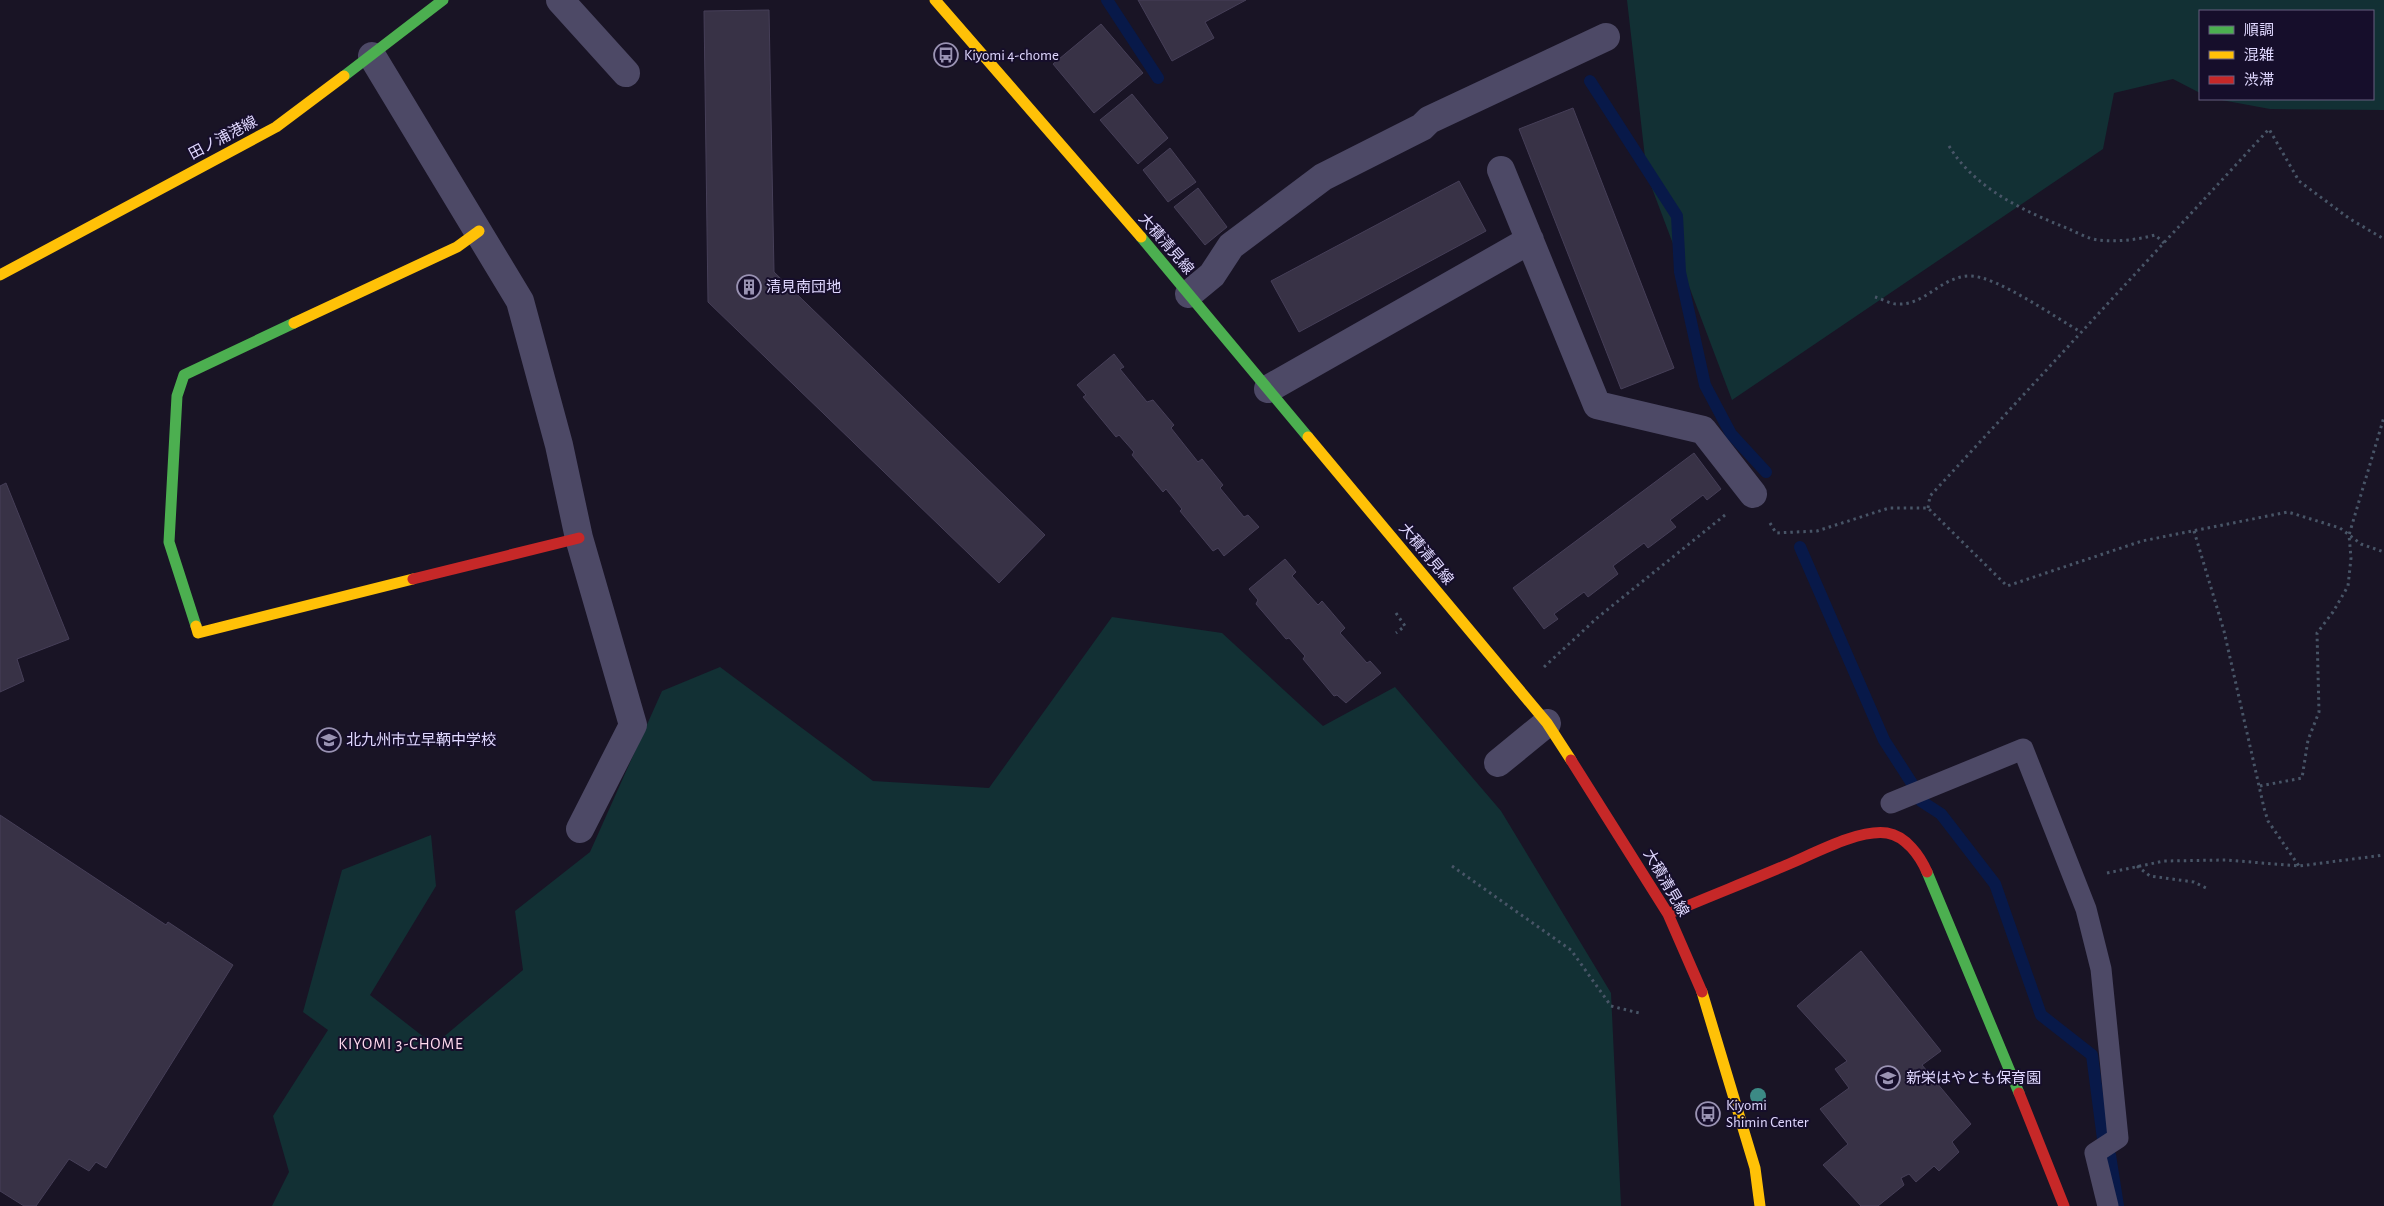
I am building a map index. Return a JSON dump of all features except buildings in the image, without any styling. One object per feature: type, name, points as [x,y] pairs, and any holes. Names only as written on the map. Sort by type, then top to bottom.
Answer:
[{"type":"main road","name":"田ノ浦港線","points":[[0,275],[276,127],[372,56],[443,0]]},
{"type":"main road","name":"大積清見線","points":[[935,0],[1189,294],[1547,723],[1668,914],[1700,989],[1755,1168],[1760,1206]]},
{"type":"main road","points":[[479,231],[457,247],[184,375],[177,396],[169,542],[198,633],[579,538]]},
{"type":"main road","points":[[1668,914],[1866,834],[1892,834],[1912,848],[1922,860],[2062,1197],[2064,1206]]},
{"type":"street","points":[[560,0],[626,73]]},
{"type":"street","points":[[1189,294],[1212,275],[1231,246],[1323,177],[1422,127],[1429,120],[1606,36]]},
{"type":"street","points":[[372,56],[520,301],[559,445],[579,538],[634,725],[580,829]]},
{"type":"street","points":[[1501,170],[1597,405],[1703,430],[1753,494]]},
{"type":"street","points":[[1268,389],[1530,240]]},
{"type":"street","points":[[1498,763],[1547,723]]},
{"type":"lane","points":[[1890,803],[2023,749],[2086,909],[2101,969],[2118,1138],[2095,1153],[2108,1206]]},
{"type":"path","points":[[1928,508],[1930,496],[2269,129],[2299,181],[2342,214],[2384,239]]},
{"type":"path","points":[[1948,146],[1958,162],[1989,190],[2025,210],[2096,240],[2133,240],[2155,235],[2164,243]]},
{"type":"path","points":[[1875,297],[1896,305],[1913,303],[1949,280],[1970,276],[1997,284],[2081,332]]},
{"type":"path","points":[[2260,786],[2302,778],[2308,740],[2319,712],[2317,633],[2333,612],[2348,586],[2351,558],[2349,535],[2384,417]]},
{"type":"path","points":[[1519,688],[1597,618],[1753,494],[1776,533],[1816,531],[1889,508],[1928,508],[2007,586],[2142,542],[2288,512],[2340,528],[2361,544],[2384,552]]},
{"type":"path","points":[[2194,531],[2224,631],[2268,821],[2299,866]]},
{"type":"path","points":[[1396,613],[1405,626],[1396,633]]},
{"type":"path","points":[[2074,879],[2164,861],[2226,860],[2299,866],[2384,855]]},
{"type":"path","points":[[1452,866],[1571,950],[1611,1006],[1639,1013]]},
{"type":"path","points":[[2137,866],[2150,876],[2194,882],[2208,889]]},
{"type":"green space","points":[[1627,0],[2384,0],[2384,110],[2270,109],[2221,100],[2374,100],[2374,10],[2199,10],[2199,92],[2173,79],[2114,93],[2103,149],[1732,400],[1647,175]]},
{"type":"green space","points":[[1112,617],[1222,633],[1323,726],[1395,687],[1501,811],[1611,993],[1621,1206],[272,1206],[289,1172],[273,1116],[328,1030],[303,1012],[342,870],[431,835],[436,886],[370,995],[434,1045],[523,970],[515,911],[590,852],[662,691],[720,667],[873,781],[989,788]]},
{"type":"waterway","points":[[1107,0],[1158,78]]},
{"type":"waterway","points":[[1590,81],[1677,216],[1680,272],[1705,385],[1731,434],[1766,472]]},
{"type":"waterway","points":[[1800,547],[1884,740],[1913,785]]},
{"type":"waterway","points":[[1921,801],[1941,814],[1995,884],[2041,1015],[2092,1055],[2103,1139]]},
{"type":"waterway","points":[[2110,1155],[2118,1206]]},
{"type":"traffic: fast","points":[[344,76],[443,0]]},
{"type":"traffic: fast","points":[[1141,237],[1308,437]]},
{"type":"traffic: fast","points":[[196,626],[169,542],[177,396],[184,375],[294,323]]},
{"type":"traffic: fast","points":[[1927,872],[2019,1093]]},
{"type":"traffic: slow","points":[[935,0],[1141,237]]},
{"type":"traffic: slow","points":[[0,275],[276,127],[344,76]]},
{"type":"traffic: slow","points":[[294,323],[457,247],[479,231]]},
{"type":"traffic: slow","points":[[1308,437],[1547,723],[1571,760]]},
{"type":"traffic: slow","points":[[196,626],[198,633],[413,579]]},
{"type":"traffic: slow","points":[[1702,992],[1755,1168],[1760,1206]]},
{"type":"traffic: jam","points":[[413,579],[579,538]]},
{"type":"traffic: jam","points":[[1571,760],[1668,914],[1702,992]]},
{"type":"traffic: jam","points":[[1668,914],[1837,843],[1876,833],[1894,835],[1906,842],[1916,853],[1927,872]]},
{"type":"traffic: jam","points":[[2019,1093],[2064,1206]]},
{"type":"place","name":"Kiyomi 4-chome","points":[[946,55]]},
{"type":"place","name":"清見南団地","points":[[749,287]]},
{"type":"place","name":"北九州市立早鞆中学校","points":[[329,740]]},
{"type":"place","name":"新栄はやとも保育園","points":[[1888,1078]]},
{"type":"place","name":"Kiyomi Shimin Center","points":[[1708,1114]]},
{"type":"district","name":"KIYOMI 3-CHOME","points":[[401,1044]]}]
